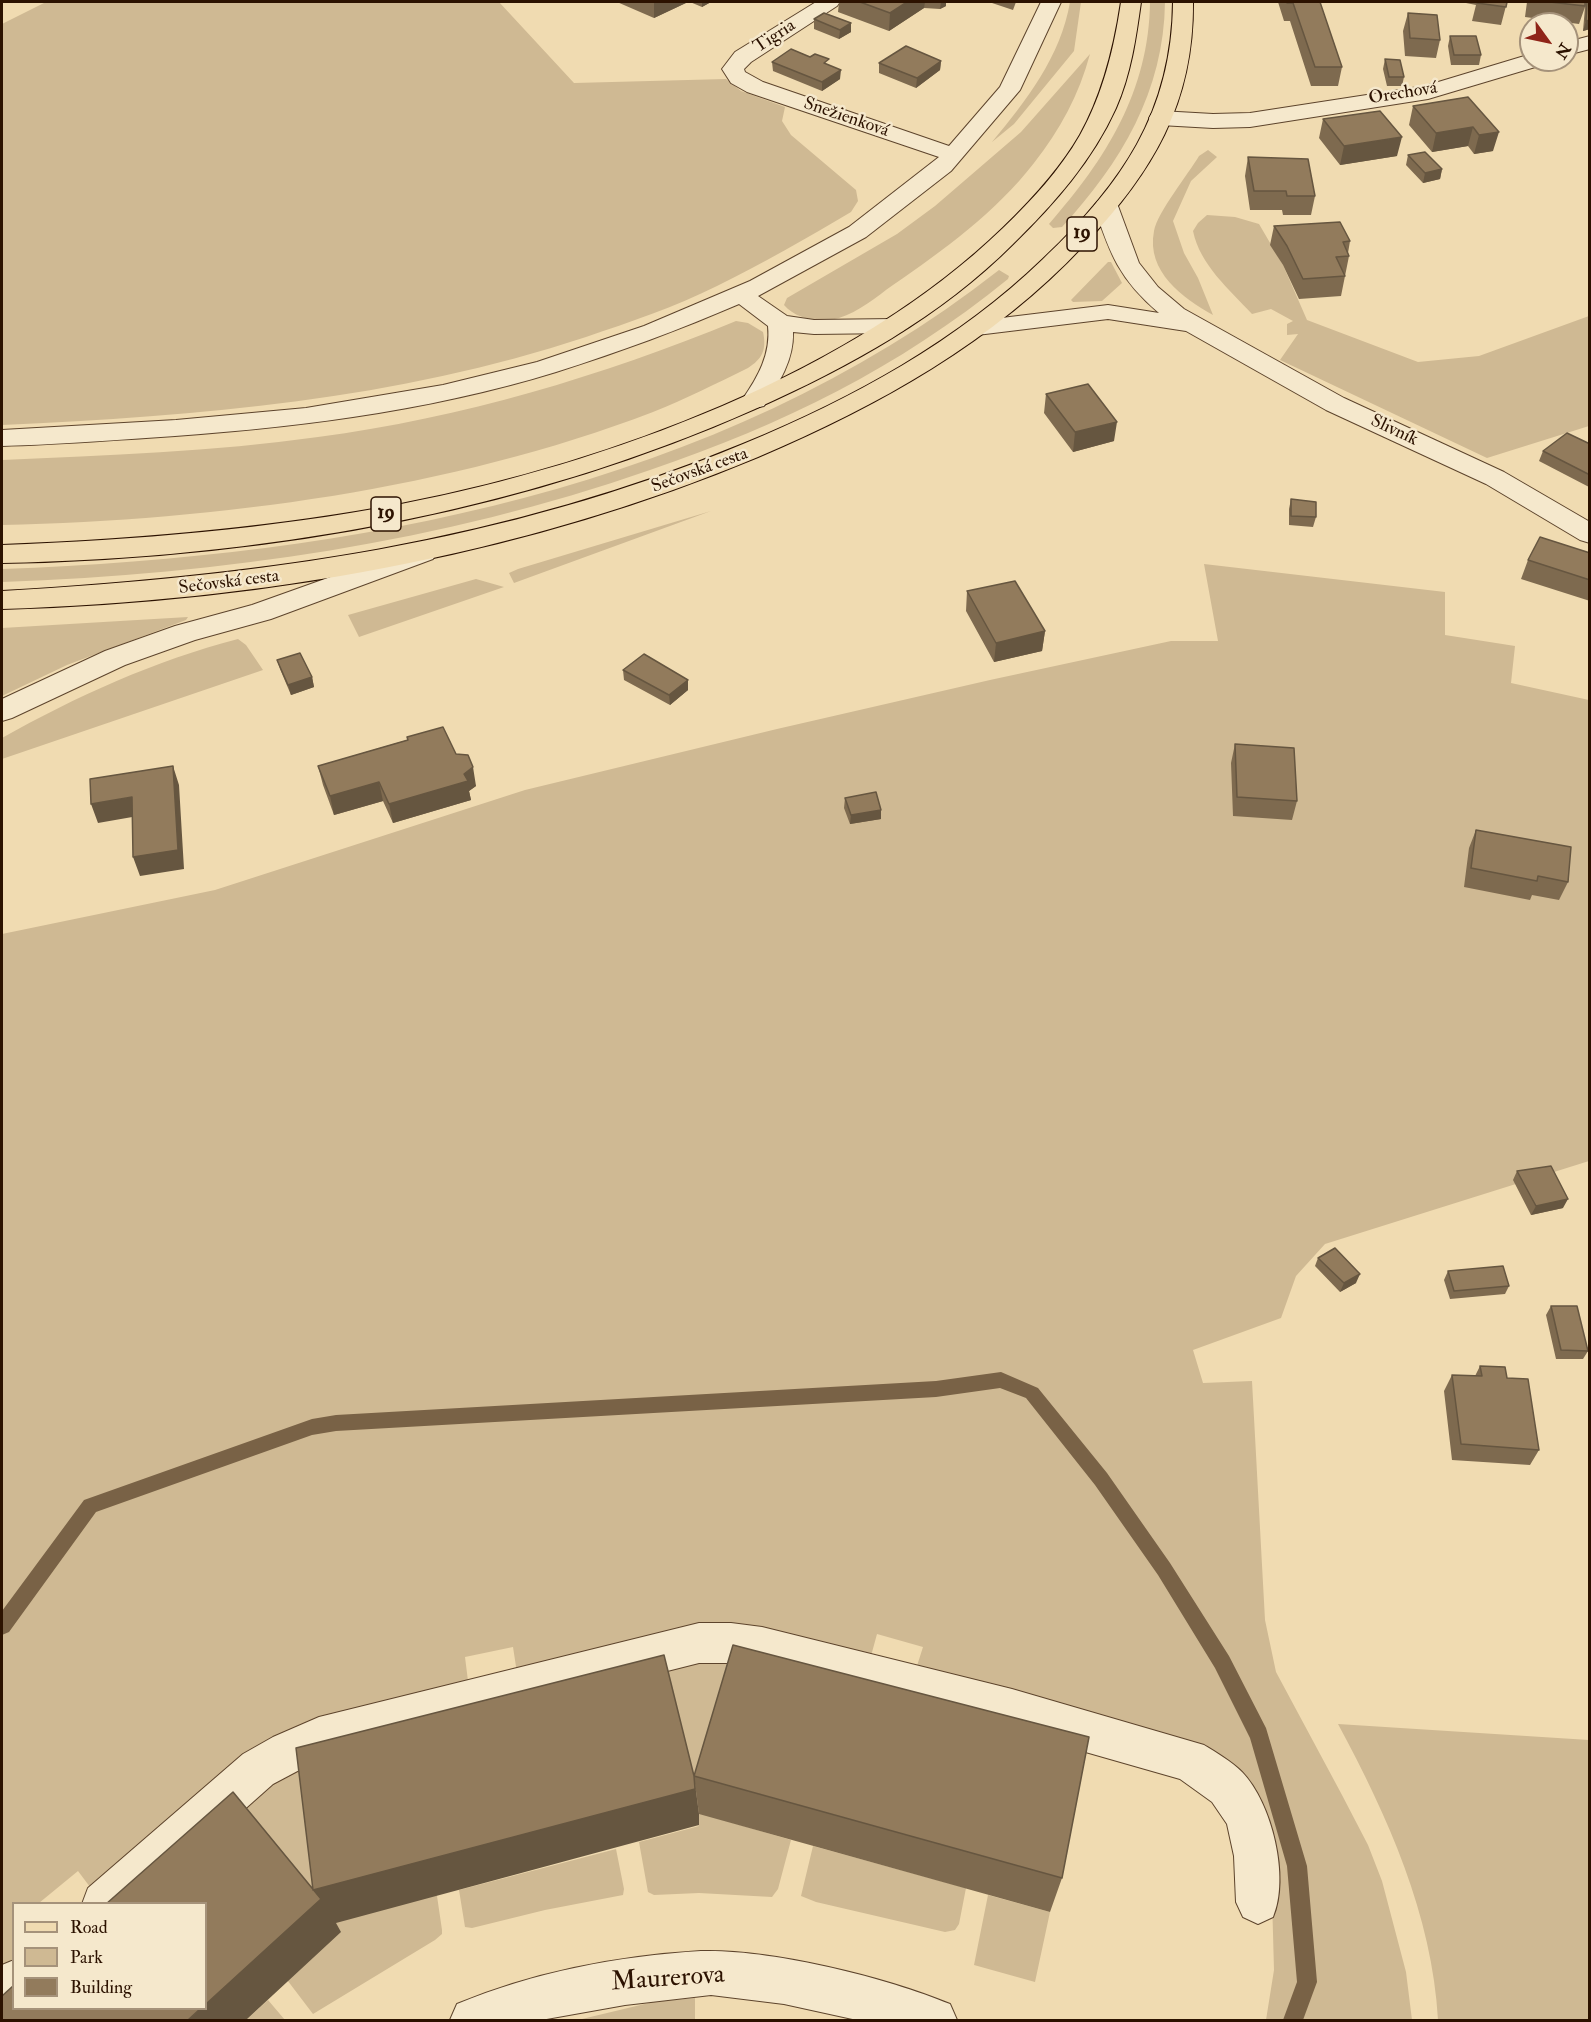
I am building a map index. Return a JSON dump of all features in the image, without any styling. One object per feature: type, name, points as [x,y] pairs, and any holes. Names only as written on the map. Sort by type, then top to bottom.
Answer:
[{"type":"main road","name":"19","points":[[2,554],[117,549],[292,531],[420,508],[598,461],[664,438],[755,400],[811,373],[894,326],[933,299],[979,264],[1032,214],[1071,165],[1104,113],[1123,57],[1131,2]]},
{"type":"main road","name":"Sečovská cesta","points":[[2,600],[109,594],[251,581],[334,569],[503,534],[584,511],[687,477],[756,450],[869,395],[916,368],[977,328],[1038,277],[1106,206],[1146,148],[1160,118],[1181,54],[1183,2]]},
{"type":"street","name":"Tigria","points":[[740,79],[733,69],[736,63],[830,2]]},
{"type":"street","points":[[2,438],[193,428],[281,419],[425,396],[585,356],[660,329],[742,295],[807,261],[876,218],[917,188],[954,155],[1000,103],[1024,67],[1039,38],[1051,2]]},
{"type":"street","name":"Orechová","points":[[1160,118],[1231,121],[1269,116],[1428,92],[1519,65]]},
{"type":"street","name":"Snežienková","points":[[740,79],[755,87],[954,155]]},
{"type":"street","points":[[1106,206],[1121,252],[1137,278],[1158,301],[1198,328]]},
{"type":"street","points":[[742,295],[780,323],[814,327],[894,326]]},
{"type":"street","points":[[977,328],[1108,312],[1146,316],[1198,328]]},
{"type":"street","points":[[755,400],[773,374],[780,354],[782,334],[780,323]]},
{"type":"street","name":"Slivník","points":[[1198,328],[1335,404],[1495,477],[1590,534]]},
{"type":"street","points":[[2,711],[115,658],[185,633],[261,612],[429,551]]},
{"type":"street","points":[[106,1902],[258,1769],[319,1738],[699,1643],[731,1643],[762,1647],[990,1705],[1189,1760],[1206,1769],[1222,1782],[1236,1796],[1249,1818],[1257,1865],[1258,1902]]},
{"type":"street","name":"Maurerova","points":[[473,2020],[500,2009],[563,1991],[696,1973],[733,1974],[836,1994],[934,2020]]},
{"type":"green space","points":[[46,2],[499,2],[574,83],[726,79],[741,91],[785,107],[782,121],[791,135],[856,190],[858,201],[851,212],[768,260],[701,294],[619,326],[514,358],[442,376],[297,401],[224,410],[2,425],[2,24]]},
{"type":"green space","points":[[1070,2],[1081,2],[1074,51],[1014,124],[992,142],[1040,77],[1059,41]]},
{"type":"green space","points":[[1150,2],[1165,2],[1163,35],[1148,95],[1135,124],[1103,177],[1062,227],[1053,228],[1049,224],[1089,174],[1121,122],[1142,65],[1148,34]]},
{"type":"green space","points":[[1090,54],[1074,98],[1043,151],[1003,198],[968,229],[874,299],[839,318],[809,319],[795,314],[784,305],[787,298],[897,234],[935,206],[1021,132]]},
{"type":"green space","points":[[1208,150],[1217,157],[1191,181],[1173,221],[1184,253],[1198,278],[1213,315],[1179,292],[1169,282],[1161,271],[1153,246],[1156,223],[1161,214],[1199,156]]},
{"type":"green space","points":[[1207,215],[1235,217],[1259,224],[1283,265],[1307,320],[1418,362],[1479,356],[1589,316],[1589,426],[1487,458],[1280,360],[1298,334],[1287,335],[1287,324],[1293,321],[1271,309],[1252,314],[1216,276],[1202,255],[1193,231]]},
{"type":"green space","points":[[1108,262],[1111,262],[1122,283],[1102,301],[1073,302],[1071,300]]},
{"type":"green space","points":[[999,270],[1009,276],[1008,279],[966,311],[881,367],[838,391],[793,413],[699,452],[571,495],[492,517],[330,550],[167,571],[2,582],[2,569],[133,561],[265,548],[396,527],[526,497],[652,458],[773,408],[890,346]]},
{"type":"green space","points":[[736,321],[748,323],[763,332],[764,349],[757,361],[748,368],[653,412],[575,439],[496,462],[415,481],[250,508],[84,522],[2,525],[2,460],[239,446],[318,437],[425,419],[583,377]]},
{"type":"green space","points":[[711,511],[514,583],[509,573],[518,569]]},
{"type":"green space","points":[[1204,564],[1445,592],[1445,635],[1515,646],[1511,683],[1589,700],[1589,1161],[1325,1244],[1296,1276],[1281,1318],[1193,1350],[1203,1383],[1252,1381],[1265,1620],[1276,1672],[1368,1845],[1382,1881],[1406,1972],[1412,2020],[1266,2020],[1274,1970],[1270,1825],[1260,1801],[1252,1790],[1206,1745],[916,1669],[923,1647],[877,1634],[871,1656],[804,1638],[517,1673],[513,1647],[465,1657],[468,1681],[358,1711],[93,1891],[78,1871],[40,1902],[12,1902],[12,1959],[2,1969],[2,934],[215,890],[525,790],[777,729],[1171,641],[1218,641]]},
{"type":"green space","points":[[476,579],[504,587],[359,637],[348,615]]},
{"type":"green space","points":[[188,617],[186,620],[67,665],[2,696],[2,628]]},
{"type":"green space","points":[[238,639],[246,645],[263,670],[2,759],[2,738],[59,708],[146,669]]},
{"type":"green space","points":[[732,1660],[699,1813],[791,1840],[778,1889],[772,1897],[699,1893],[654,1895],[648,1892],[639,1842],[699,1826],[611,1711],[673,1664]]},
{"type":"green space","points":[[1338,1724],[1589,1740],[1589,2020],[1438,2020],[1434,1981],[1417,1905],[1390,1831]]},
{"type":"green space","points":[[303,1765],[437,1896],[442,1930],[442,1934],[435,1940],[313,2014],[189,1851],[271,1781]]},
{"type":"green space","points":[[813,1846],[966,1888],[959,1924],[955,1930],[945,1932],[816,1902],[801,1896]]},
{"type":"green space","points":[[616,1849],[624,1889],[623,1895],[545,1910],[472,1928],[465,1927],[459,1890]]},
{"type":"green space","points":[[988,1895],[1050,1912],[1035,1982],[974,1965]]},
{"type":"green space","points":[[695,1998],[695,2020],[582,2019],[653,2002]]},
{"type":"green space","points":[[268,2000],[285,2020],[246,2020]]},
{"type":"building","points":[[860,2],[907,2],[890,13]]},
{"type":"building","points":[[1287,2],[1320,2],[1342,67],[1315,67],[1293,3]]},
{"type":"building","points":[[1477,2],[1507,2],[1506,7]]},
{"type":"building","points":[[1550,2],[1585,2],[1585,6]]},
{"type":"building","points":[[1587,2],[1590,2],[1590,20],[1586,21]]},
{"type":"building","points":[[824,13],[851,23],[840,30],[814,19]]},
{"type":"building","points":[[1408,13],[1437,15],[1440,40],[1410,38]]},
{"type":"building","points":[[1450,36],[1476,36],[1481,55],[1454,55]]},
{"type":"building","points":[[906,46],[941,61],[917,78],[879,63]]},
{"type":"building","points":[[791,49],[810,57],[815,54],[829,59],[824,63],[841,70],[822,82],[772,62]]},
{"type":"building","points":[[1385,59],[1400,60],[1404,77],[1389,77]]},
{"type":"building","points":[[1468,97],[1499,132],[1479,135],[1473,127],[1436,133],[1413,106]]},
{"type":"building","points":[[1380,111],[1402,137],[1344,146],[1323,119]]},
{"type":"building","points":[[1425,152],[1442,169],[1425,173],[1408,155]]},
{"type":"building","points":[[1248,157],[1308,159],[1315,196],[1287,196],[1286,191],[1254,191]]},
{"type":"building","points":[[1340,222],[1350,241],[1343,242],[1349,256],[1336,257],[1345,276],[1303,279],[1287,246],[1274,226]]},
{"type":"building","points":[[1088,384],[1117,422],[1075,432],[1046,394]]},
{"type":"building","points":[[1567,433],[1590,444],[1590,475],[1543,451]]},
{"type":"building","points":[[1291,499],[1316,502],[1316,517],[1291,516]]},
{"type":"building","points":[[1540,537],[1590,553],[1590,580],[1528,560]]},
{"type":"building","points":[[1015,581],[1045,631],[996,643],[967,591]]},
{"type":"building","points":[[300,653],[312,677],[288,685],[277,660]]},
{"type":"building","points":[[644,654],[688,680],[669,695],[623,670]]},
{"type":"building","points":[[443,727],[456,754],[468,755],[473,767],[464,774],[468,781],[389,804],[379,782],[330,796],[318,766],[408,740],[407,737]]},
{"type":"building","points":[[1235,744],[1294,748],[1297,801],[1237,797]]},
{"type":"building","points":[[173,766],[178,850],[133,857],[132,797],[91,804],[90,779]]},
{"type":"building","points":[[876,792],[881,810],[851,815],[845,798]]},
{"type":"building","points":[[1476,830],[1571,847],[1568,882],[1538,876],[1537,881],[1471,868]]},
{"type":"building","points":[[1551,1166],[1568,1199],[1536,1206],[1517,1171]]},
{"type":"building","points":[[1335,1248],[1360,1274],[1344,1283],[1318,1258]]},
{"type":"building","points":[[1503,1266],[1509,1286],[1454,1291],[1448,1271]]},
{"type":"building","points":[[1551,1306],[1577,1306],[1588,1351],[1561,1350]]},
{"type":"building","points":[[1480,1366],[1505,1367],[1507,1378],[1528,1379],[1539,1450],[1461,1444],[1452,1375],[1482,1376]]},
{"type":"building","points":[[733,1645],[1089,1737],[1062,1878],[694,1776]]},
{"type":"building","points":[[664,1655],[694,1776],[695,1789],[313,1890],[296,1748]]},
{"type":"building","points":[[233,1792],[321,1899],[207,2003],[207,1902],[108,1902]]},
{"type":"building","points":[[12,1987],[12,2010],[199,2010],[188,2020],[2,2020],[2,1996]]},
{"type":"waterway","points":[[90,1506],[312,1427],[336,1423],[936,1389],[1001,1380],[1032,1393],[1101,1479],[1164,1569],[1222,1662],[1259,1735],[1297,1866],[1307,1982],[1293,2020]]},
{"type":"waterway","points":[[2,1626],[89,1507]]}]
